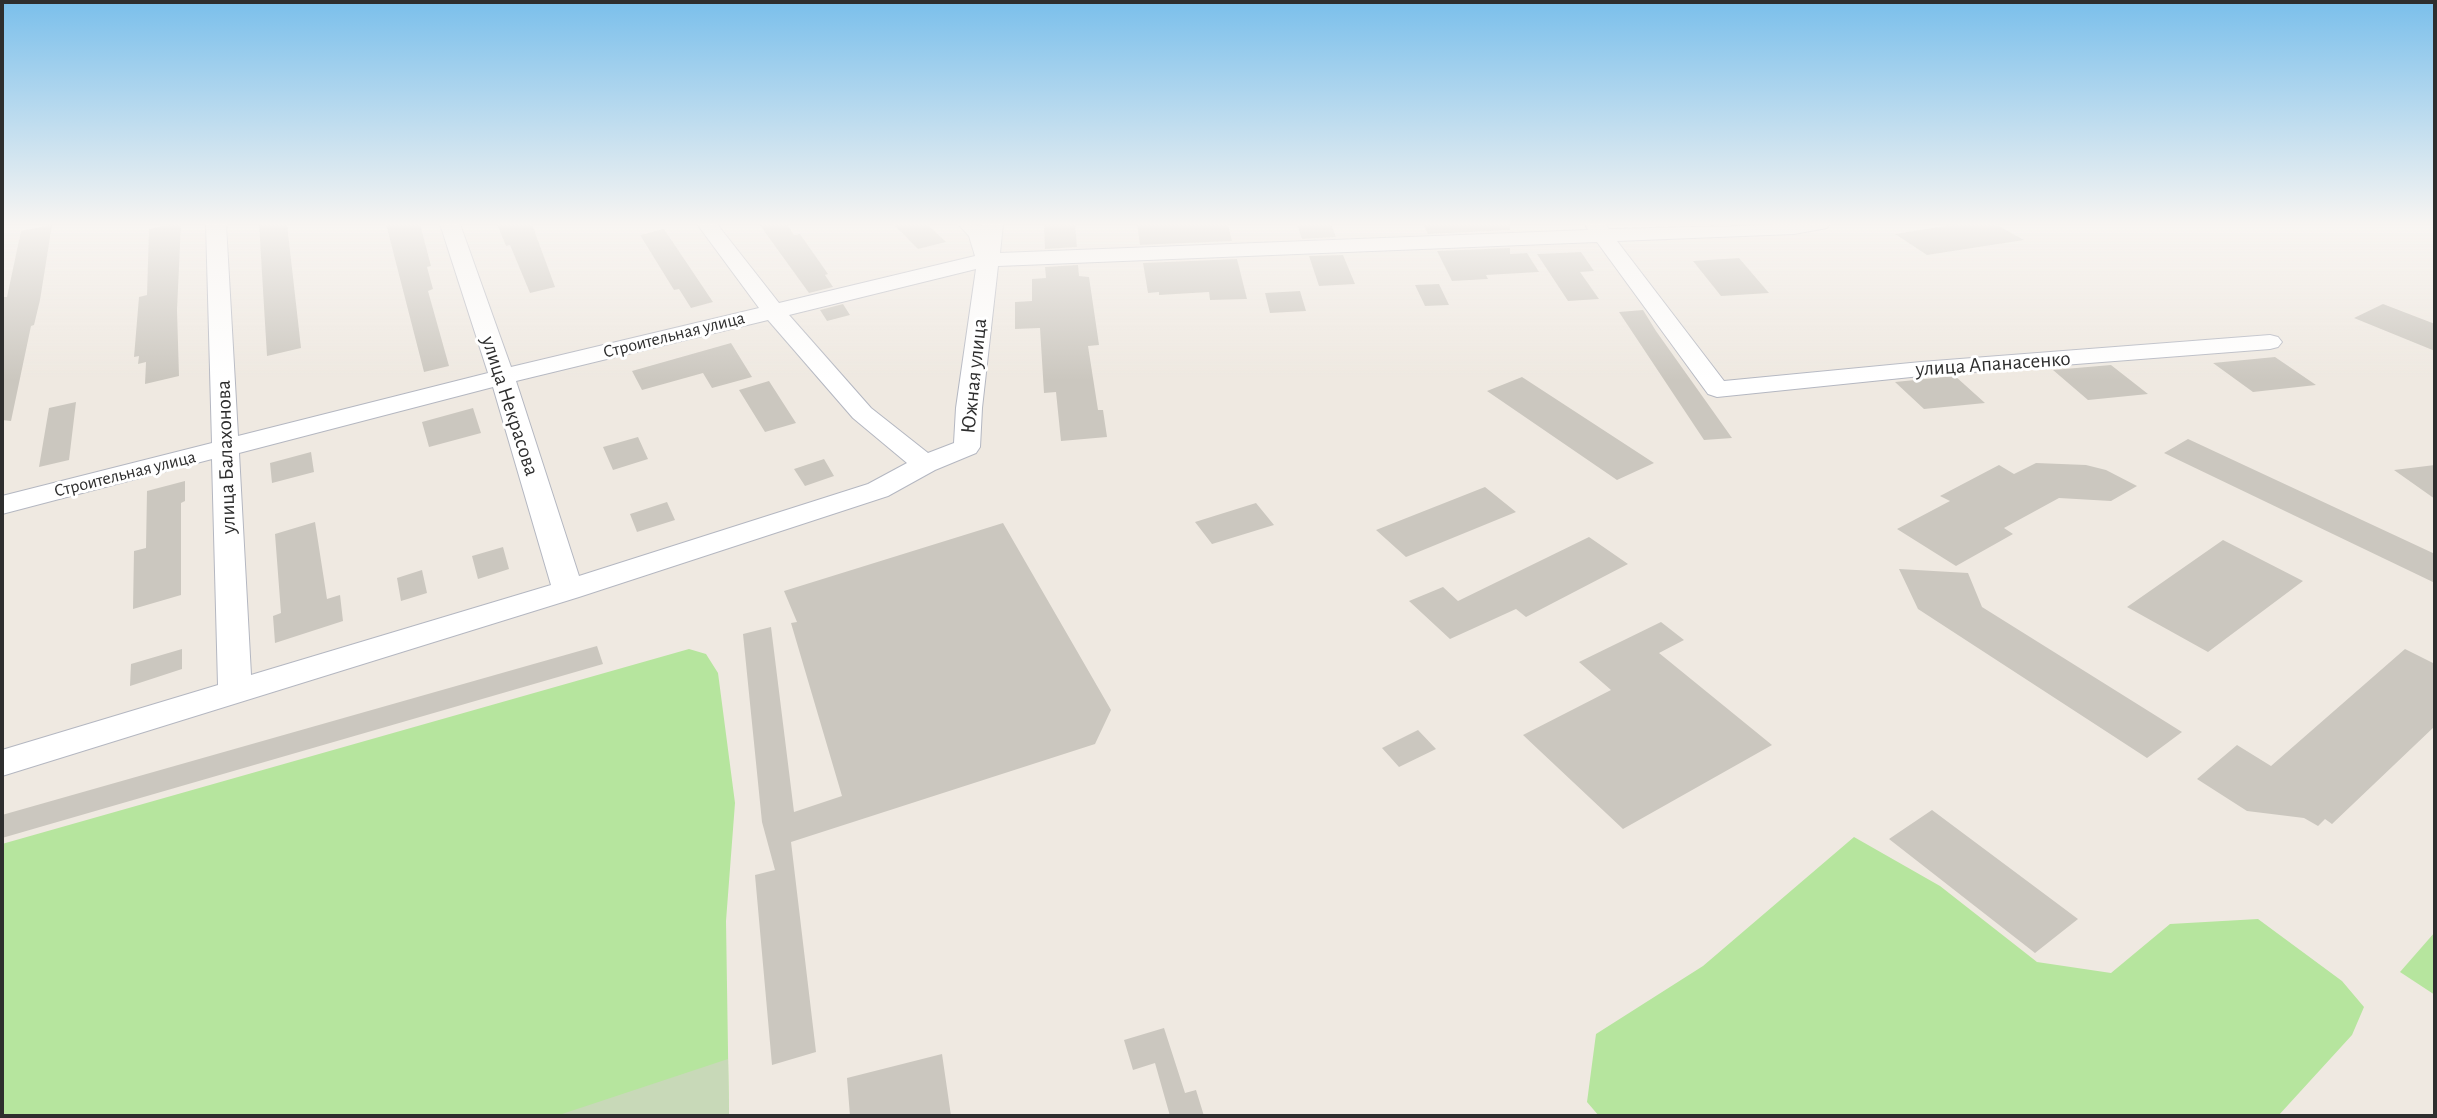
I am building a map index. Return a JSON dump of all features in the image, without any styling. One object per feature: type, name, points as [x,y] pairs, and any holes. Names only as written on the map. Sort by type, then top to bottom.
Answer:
[{"type":"street","name":"улица Балахонова","points":[[218,276],[235,691]]},
{"type":"street","name":"улица Некрасова","points":[[468,276],[568,590]]},
{"type":"street","points":[[2,763],[568,590],[878,490],[925,464],[862,413],[772,310],[746,276]]},
{"type":"street","name":"Строительная улица","points":[[2,505],[502,377],[917,276]]},
{"type":"street","name":"Южная улица","points":[[925,464],[967,447],[985,276]]},
{"type":"street","name":"улица Апанасенко","points":[[1633,276],[1717,389],[1921,369],[2270,342]]},
{"type":"green space","points":[[689,649],[706,654],[718,673],[735,803],[726,921],[729,1116],[2,1116],[2,844]]},
{"type":"green space","points":[[1854,837],[1940,886],[2037,962],[2111,973],[2170,924],[2258,919],[2342,981],[2364,1007],[2352,1035],[2278,1116],[1599,1116],[1587,1102],[1596,1034],[1703,966]]},
{"type":"green space","points":[[2435,932],[2435,995],[2400,972]]},
{"type":"green space","points":[[728,1059],[729,1116],[556,1116]]},
{"type":"building","points":[[11,276],[44,276],[11,421],[2,420],[4,297],[7,297]]},
{"type":"building","points":[[148,276],[179,276],[179,376],[145,384],[146,362],[138,364],[139,356],[134,357],[139,297],[147,295]]},
{"type":"building","points":[[262,276],[293,276],[301,348],[267,356]]},
{"type":"building","points":[[399,276],[430,276],[433,289],[428,291],[449,366],[424,372]]},
{"type":"building","points":[[523,276],[551,276],[555,287],[530,293]]},
{"type":"building","points":[[665,276],[696,276],[713,302],[691,308],[679,289],[674,290]]},
{"type":"building","points":[[797,276],[826,276],[833,287],[809,293]]},
{"type":"building","points":[[1145,276],[1241,276],[1247,299],[1210,300],[1209,292],[1159,295],[1159,292],[1148,293]]},
{"type":"building","points":[[1316,276],[1352,276],[1355,284],[1319,286]]},
{"type":"building","points":[[1450,276],[1487,276],[1488,279],[1452,281]]},
{"type":"building","points":[[1552,276],[1583,276],[1599,299],[1568,301]]},
{"type":"building","points":[[1705,276],[1755,276],[1769,293],[1721,296]]},
{"type":"building","points":[[1089,277],[1099,345],[1088,346],[1098,410],[1103,410],[1107,437],[1061,441],[1056,392],[1044,393],[1040,328],[1015,329],[1015,302],[1032,301],[1032,279]]},
{"type":"building","points":[[1439,284],[1449,305],[1425,306],[1415,285]]},
{"type":"building","points":[[1300,291],[1306,311],[1270,313],[1265,293]]},
{"type":"building","points":[[843,304],[850,315],[827,321],[820,310]]},
{"type":"building","points":[[2383,304],[2435,324],[2435,351],[2354,318]]},
{"type":"building","points":[[1643,310],[1732,438],[1704,440],[1619,312]]},
{"type":"building","points":[[731,343],[752,377],[712,388],[703,373],[642,390],[632,371]]},
{"type":"building","points":[[2275,357],[2316,385],[2253,392],[2213,363]]},
{"type":"building","points":[[2111,365],[2148,394],[2088,400],[2053,370]]},
{"type":"building","points":[[1955,376],[1985,403],[1924,409],[1895,382]]},
{"type":"building","points":[[1522,377],[1654,463],[1617,480],[1487,391]]},
{"type":"building","points":[[769,381],[796,423],[765,432],[739,390]]},
{"type":"building","points":[[76,402],[69,460],[39,467],[49,408]]},
{"type":"building","points":[[473,408],[481,433],[429,447],[422,422]]},
{"type":"building","points":[[638,437],[648,459],[613,470],[603,447]]},
{"type":"building","points":[[2188,439],[2435,554],[2435,583],[2164,453]]},
{"type":"building","points":[[311,452],[314,472],[272,483],[270,463]]},
{"type":"building","points":[[824,459],[834,476],[805,486],[794,469]]},
{"type":"building","points":[[2036,463],[2086,465],[2106,470],[2137,486],[2111,501],[2059,498],[2004,528],[2013,534],[1956,566],[1897,529],[1950,501],[1940,496],[1999,465],[2014,474]]},
{"type":"building","points":[[2435,465],[2435,499],[2394,470]]},
{"type":"building","points":[[185,481],[185,501],[181,503],[181,595],[133,609],[134,551],[146,548],[147,491]]},
{"type":"building","points":[[1485,487],[1516,512],[1406,557],[1376,530]]},
{"type":"building","points":[[667,502],[675,520],[637,532],[630,514]]},
{"type":"building","points":[[1256,503],[1274,525],[1212,544],[1195,522]]},
{"type":"building","points":[[315,522],[327,599],[340,595],[343,621],[275,643],[273,616],[281,613],[275,534]]},
{"type":"building","points":[[1003,523],[1111,710],[1095,744],[791,842],[816,1052],[772,1065],[755,875],[775,870],[762,822],[743,634],[771,627],[794,812],[842,796],[791,623],[797,622],[784,591]]},
{"type":"building","points":[[1589,537],[1628,564],[1526,617],[1516,609],[1450,639],[1409,601],[1443,587],[1458,601]]},
{"type":"building","points":[[2223,540],[2303,581],[2208,652],[2127,607]]},
{"type":"building","points":[[503,547],[509,569],[478,579],[472,556]]},
{"type":"building","points":[[1899,569],[1968,573],[1982,607],[2182,732],[2147,758],[1918,609]]},
{"type":"building","points":[[422,570],[427,593],[401,601],[397,578]]},
{"type":"building","points":[[1661,622],[1684,640],[1659,653],[1772,745],[1623,829],[1523,735],[1611,690],[1579,662]]},
{"type":"building","points":[[597,646],[603,664],[2,838],[2,815]]},
{"type":"building","points":[[182,649],[182,669],[130,686],[131,664]]},
{"type":"building","points":[[2405,649],[2435,664],[2435,726],[2332,824],[2325,819],[2318,826],[2304,818],[2247,811],[2197,779],[2237,745],[2271,766]]},
{"type":"building","points":[[1418,730],[1436,749],[1399,767],[1382,748]]},
{"type":"building","points":[[1932,810],[2078,919],[2035,953],[1889,839]]},
{"type":"building","points":[[1164,1028],[1185,1093],[1196,1090],[1204,1116],[1170,1116],[1155,1063],[1133,1070],[1124,1040]]},
{"type":"building","points":[[942,1054],[951,1116],[850,1116],[847,1078]]}]
